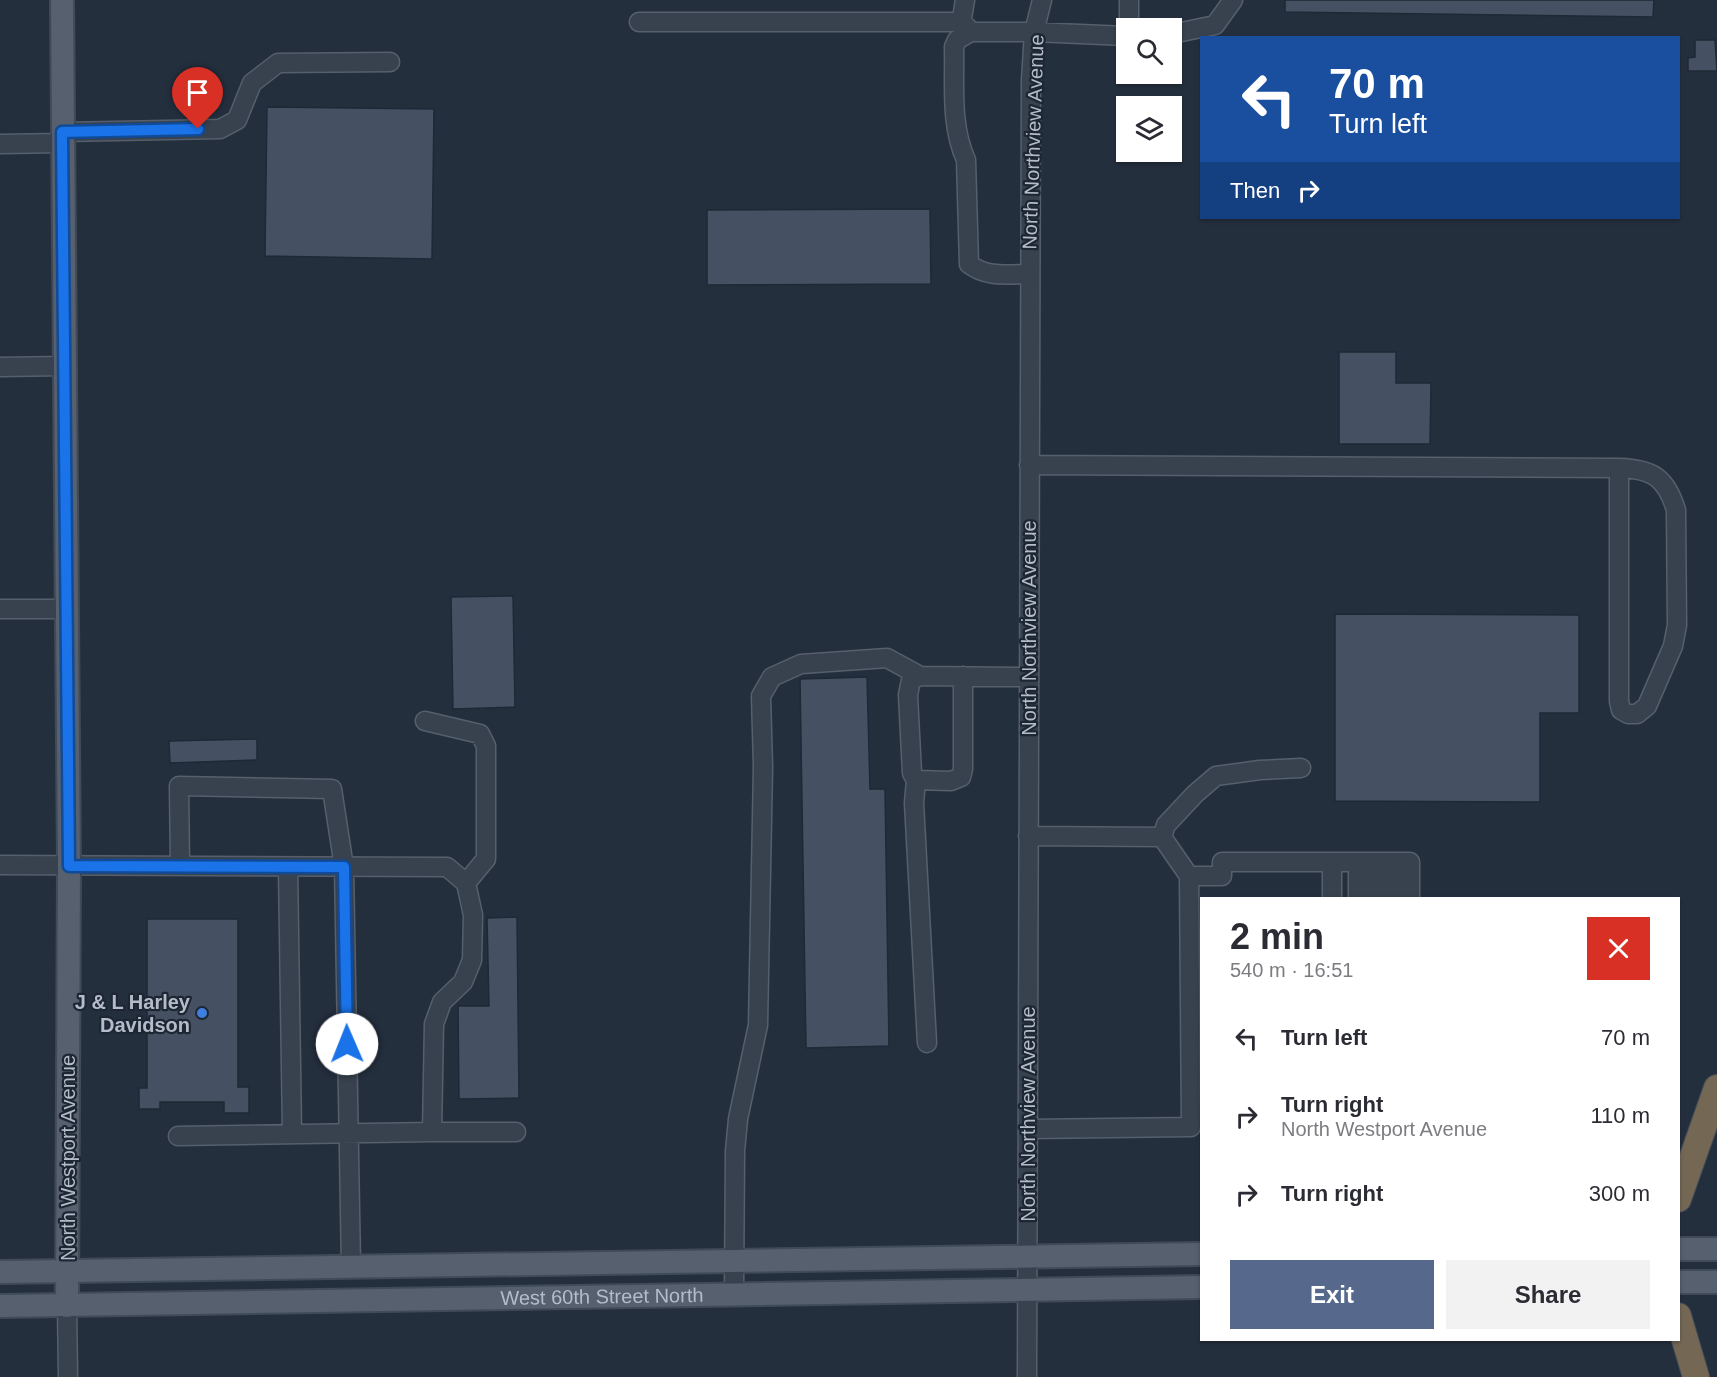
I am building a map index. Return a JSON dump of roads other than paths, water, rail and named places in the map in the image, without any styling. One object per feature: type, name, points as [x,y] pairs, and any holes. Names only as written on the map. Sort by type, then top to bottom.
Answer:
[{"type":"highway","points":[[1680,1193],[1717,1088]]},
{"type":"highway","points":[[1680,1323],[1696,1377]]},
{"type":"main road","name":"North Westport Avenue","points":[[62,0],[69,866],[67,1306]]},
{"type":"main road","points":[[1680,1249],[1717,1249]]},
{"type":"main road","name":"West 60th Street North","points":[[0,1272],[1200,1254]]},
{"type":"main road","points":[[1680,1282],[1717,1282]]},
{"type":"main road","name":"West 60th Street North","points":[[0,1306],[1200,1287]]},
{"type":"street","points":[[965,0],[966,28],[954,47],[955,124],[960,148],[966,160],[969,264],[990,275],[1030,274]]},
{"type":"street","name":"North Northview Avenue","points":[[1027,1377],[1031,80],[1034,32],[1042,0]]},
{"type":"street","points":[[1129,0],[1129,18]]},
{"type":"street","points":[[1182,32],[1215,25],[1233,0]]},
{"type":"street","points":[[639,22],[957,22],[966,28],[1116,36]]},
{"type":"street","points":[[0,144],[63,137],[220,129],[237,120],[252,82],[278,63],[390,62]]},
{"type":"street","points":[[0,367],[64,366]]},
{"type":"street","points":[[1029,465],[1618,468],[1639,469],[1660,478],[1671,493],[1676,510],[1677,625],[1673,646],[1647,706],[1637,714],[1628,714],[1621,710],[1618,701],[1618,468]]},
{"type":"street","points":[[0,609],[66,609]]},
{"type":"street","points":[[734,1294],[735,1151],[738,1119],[758,1025],[763,767],[761,696],[772,677],[801,664],[887,658],[920,676]]},
{"type":"street","points":[[927,1044],[914,802],[916,780],[912,773],[908,695],[911,680],[920,676],[1029,677]]},
{"type":"street","points":[[916,780],[951,781],[961,777],[963,768],[963,676]]},
{"type":"street","points":[[425,721],[480,734],[486,746],[486,859],[466,883]]},
{"type":"street","points":[[1162,837],[1166,825],[1195,794],[1216,776],[1260,770],[1301,768]]},
{"type":"street","points":[[180,866],[178,786],[332,789],[344,867],[351,1267]]},
{"type":"street","points":[[1028,836],[1162,837]]},
{"type":"street","points":[[1029,1128],[1196,1127],[1189,876],[1162,837]]},
{"type":"street","points":[[1189,876],[1222,876],[1222,862],[1410,862],[1410,897]]},
{"type":"street","points":[[1332,862],[1332,897]]},
{"type":"street","points":[[1358,897],[1376,862]]},
{"type":"street","points":[[1376,862],[1376,897]]},
{"type":"street","points":[[1376,862],[1394,897]]},
{"type":"street","points":[[0,865],[447,867],[466,883],[473,915],[472,960],[463,982],[442,1002],[434,1024],[432,1132]]},
{"type":"street","points":[[288,867],[292,1134]]},
{"type":"street","points":[[178,1136],[516,1131]]},
{"type":"street","points":[[67,1306],[68,1377]]},
{"type":"place","name":"J & L Harley Davidson","points":[[202,1013]]}]
